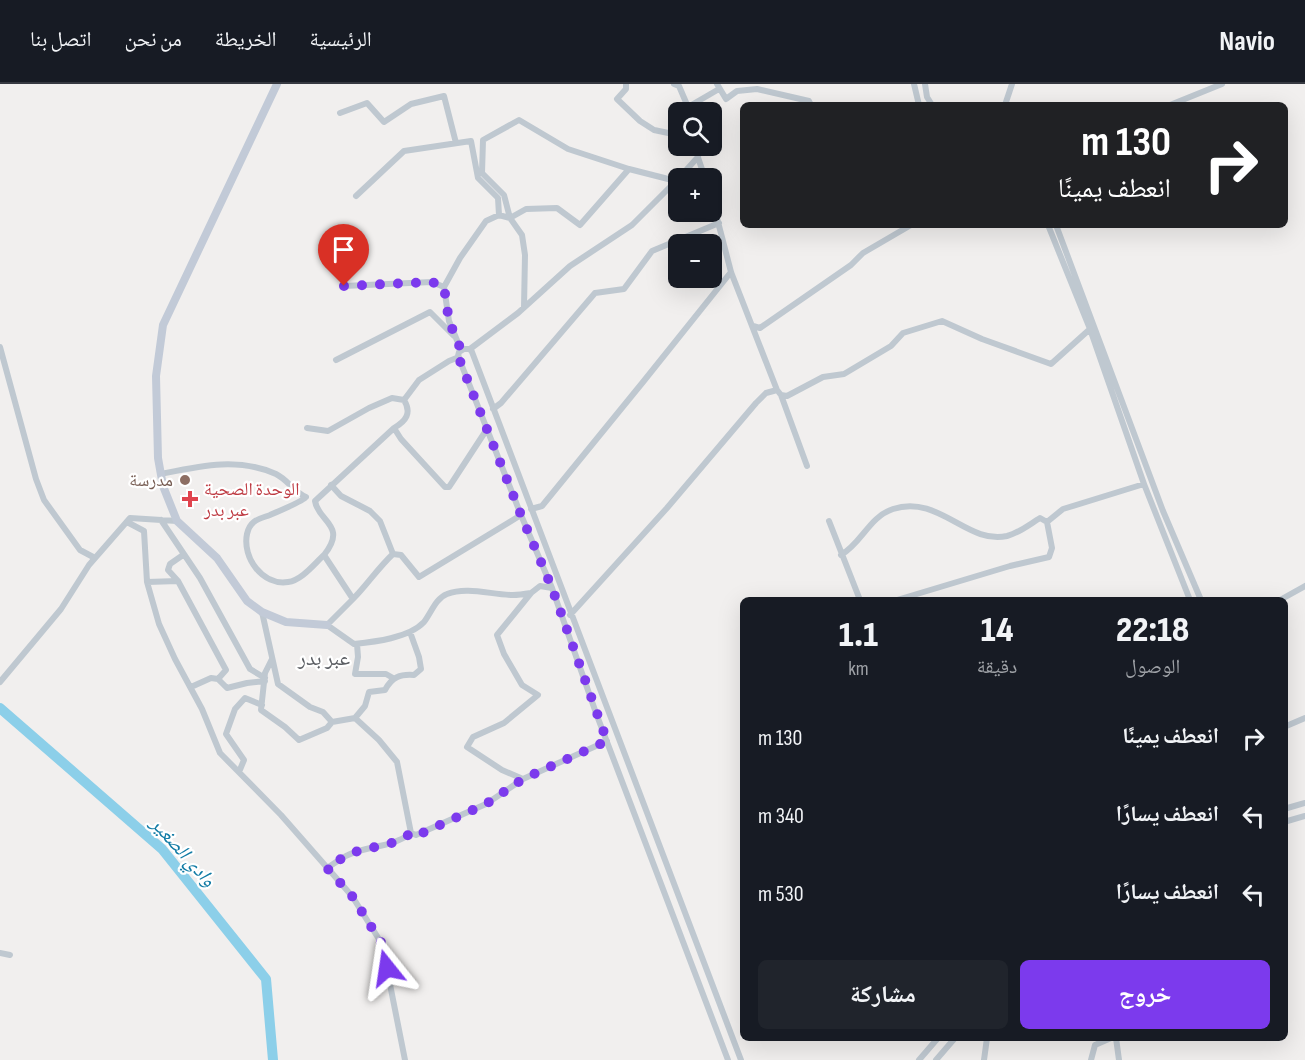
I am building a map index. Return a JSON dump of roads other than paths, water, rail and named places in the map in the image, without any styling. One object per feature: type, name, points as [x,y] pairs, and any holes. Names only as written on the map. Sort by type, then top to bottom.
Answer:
[{"type":"street","points":[[277,84],[163,325],[156,376],[158,458],[164,486],[177,521],[217,558],[247,601],[262,612],[286,622],[327,625],[354,644],[387,638],[394,639],[410,632],[423,622],[444,594],[458,591],[514,595],[531,593]]},
{"type":"street","points":[[626,84],[626,89],[617,99],[635,117],[654,130],[668,133]]},
{"type":"street","points":[[674,84],[679,86],[688,106],[718,86],[726,99],[737,91],[757,89],[810,102]]},
{"type":"street","points":[[914,84],[918,102]]},
{"type":"street","points":[[926,84],[927,97],[930,102]]},
{"type":"street","points":[[1006,102],[1012,84]]},
{"type":"street","points":[[1177,102],[1222,84]]},
{"type":"street","points":[[340,113],[368,103],[384,122],[411,104],[444,96],[456,143]]},
{"type":"street","points":[[524,307],[525,255],[522,235],[510,218],[504,195],[482,173],[483,140],[519,120],[568,148],[629,169],[668,178]]},
{"type":"street","points":[[356,195],[404,151],[471,141],[478,178],[498,198],[499,215]]},
{"type":"street","points":[[698,157],[702,168]]},
{"type":"street","points":[[688,168],[698,157]]},
{"type":"street","points":[[629,169],[580,225],[557,208],[526,209],[510,218],[499,215],[486,220],[460,258],[444,287],[449,321],[461,350],[459,357],[552,588],[607,741],[728,1060]]},
{"type":"street","points":[[461,350],[470,350],[524,307],[570,266],[632,225],[668,190]]},
{"type":"street","points":[[493,408],[501,403],[595,293],[624,289],[652,251],[718,223],[730,272],[807,466]]},
{"type":"street","points":[[753,326],[760,328],[774,320],[851,265],[863,253],[906,228]]},
{"type":"street","points":[[1049,228],[1090,329],[1144,484],[1189,597]]},
{"type":"street","points":[[1057,228],[1163,511],[1200,597]]},
{"type":"street","points":[[531,509],[542,506],[730,272]]},
{"type":"street","points":[[344,286],[432,282],[444,287]]},
{"type":"street","points":[[336,360],[430,312],[457,339]]},
{"type":"street","points":[[570,615],[667,508],[766,393],[779,393],[787,396],[823,377],[844,374],[891,346],[903,333],[942,321],[982,339],[1051,364],[1090,329]]},
{"type":"street","points":[[0,347],[36,479],[44,500],[80,550],[95,558]]},
{"type":"street","points":[[470,350],[741,1060]]},
{"type":"street","points":[[404,400],[419,380],[459,357]]},
{"type":"street","points":[[161,474],[212,464],[256,467],[278,475],[297,492],[306,496],[305,499],[254,520],[246,535],[249,555],[260,574],[271,581],[289,582],[305,573],[331,547],[333,532],[328,521],[316,509],[315,501],[331,484],[403,422],[408,413],[408,406],[404,400],[392,398],[328,431],[307,428]]},
{"type":"street","points":[[394,428],[401,439],[445,487],[453,482],[487,429]]},
{"type":"street","points":[[331,484],[341,496],[370,511],[380,521],[393,554]]},
{"type":"street","points":[[1047,522],[1063,509],[1144,484]]},
{"type":"street","points":[[841,555],[850,550],[868,527],[882,514],[912,506],[933,510],[981,535],[1006,536],[1040,518],[1047,522],[1052,548],[1049,556],[907,597]]},
{"type":"street","points":[[327,625],[371,581],[380,566],[393,554],[401,555],[419,577],[521,515]]},
{"type":"street","points":[[0,682],[61,609],[95,558],[130,518],[177,521]]},
{"type":"street","points":[[161,520],[200,578],[250,669],[265,679]]},
{"type":"street","points":[[829,521],[859,597]]},
{"type":"street","points":[[127,522],[144,531],[147,582],[162,632],[220,753],[267,799],[352,896],[382,944],[405,1060]]},
{"type":"street","points":[[183,555],[168,566],[168,570],[178,581],[226,670],[218,679]]},
{"type":"street","points":[[324,555],[352,599]]},
{"type":"street","points":[[147,582],[178,581]]},
{"type":"street","points":[[523,779],[502,770],[467,747],[473,737],[504,723],[538,694],[522,685],[504,654],[497,634],[531,593],[540,586],[552,588]]},
{"type":"street","points":[[1285,597],[1305,586]]},
{"type":"street","points":[[262,612],[278,684],[310,708],[323,712],[332,722]]},
{"type":"street","points":[[272,659],[265,679],[261,710],[299,740],[327,728],[332,722],[355,718],[365,706],[369,692],[385,690],[393,678],[405,674],[414,675],[421,669],[410,632]]},
{"type":"street","points":[[357,644],[358,657],[355,674],[378,673],[387,674],[393,678]]},
{"type":"street","points":[[190,687],[211,678],[218,679],[227,688],[265,679]]},
{"type":"street","points":[[239,772],[244,760],[226,734],[235,709],[245,698],[262,705]]},
{"type":"street","points":[[355,718],[379,740],[397,762],[411,833],[416,836],[486,804],[523,779],[607,741]]},
{"type":"street","points":[[1288,724],[1305,718]]},
{"type":"street","points":[[1288,808],[1305,803]]},
{"type":"street","points":[[1288,821],[1305,816]]},
{"type":"street","points":[[327,868],[348,855],[383,847],[402,840],[411,833]]},
{"type":"street","points":[[0,953],[10,955]]},
{"type":"street","points":[[919,1060],[935,1041]]},
{"type":"street","points":[[936,1060],[952,1041]]},
{"type":"street","points":[[984,1060],[987,1041]]},
{"type":"street","points":[[1090,1060],[1095,1046],[1105,1041]]},
{"type":"street","points":[[1116,1041],[1119,1060]]},
{"type":"waterway","name":"وادي الصغير","points":[[0,708],[162,849],[266,979],[273,1060]]},
{"type":"place","name":"مدرسة","points":[[185,480]]},
{"type":"place","name":"الوحدة الصحية عبر بدر","points":[[190,499]]},
{"type":"district","name":"عبر بدر","points":[[324,658]]}]
